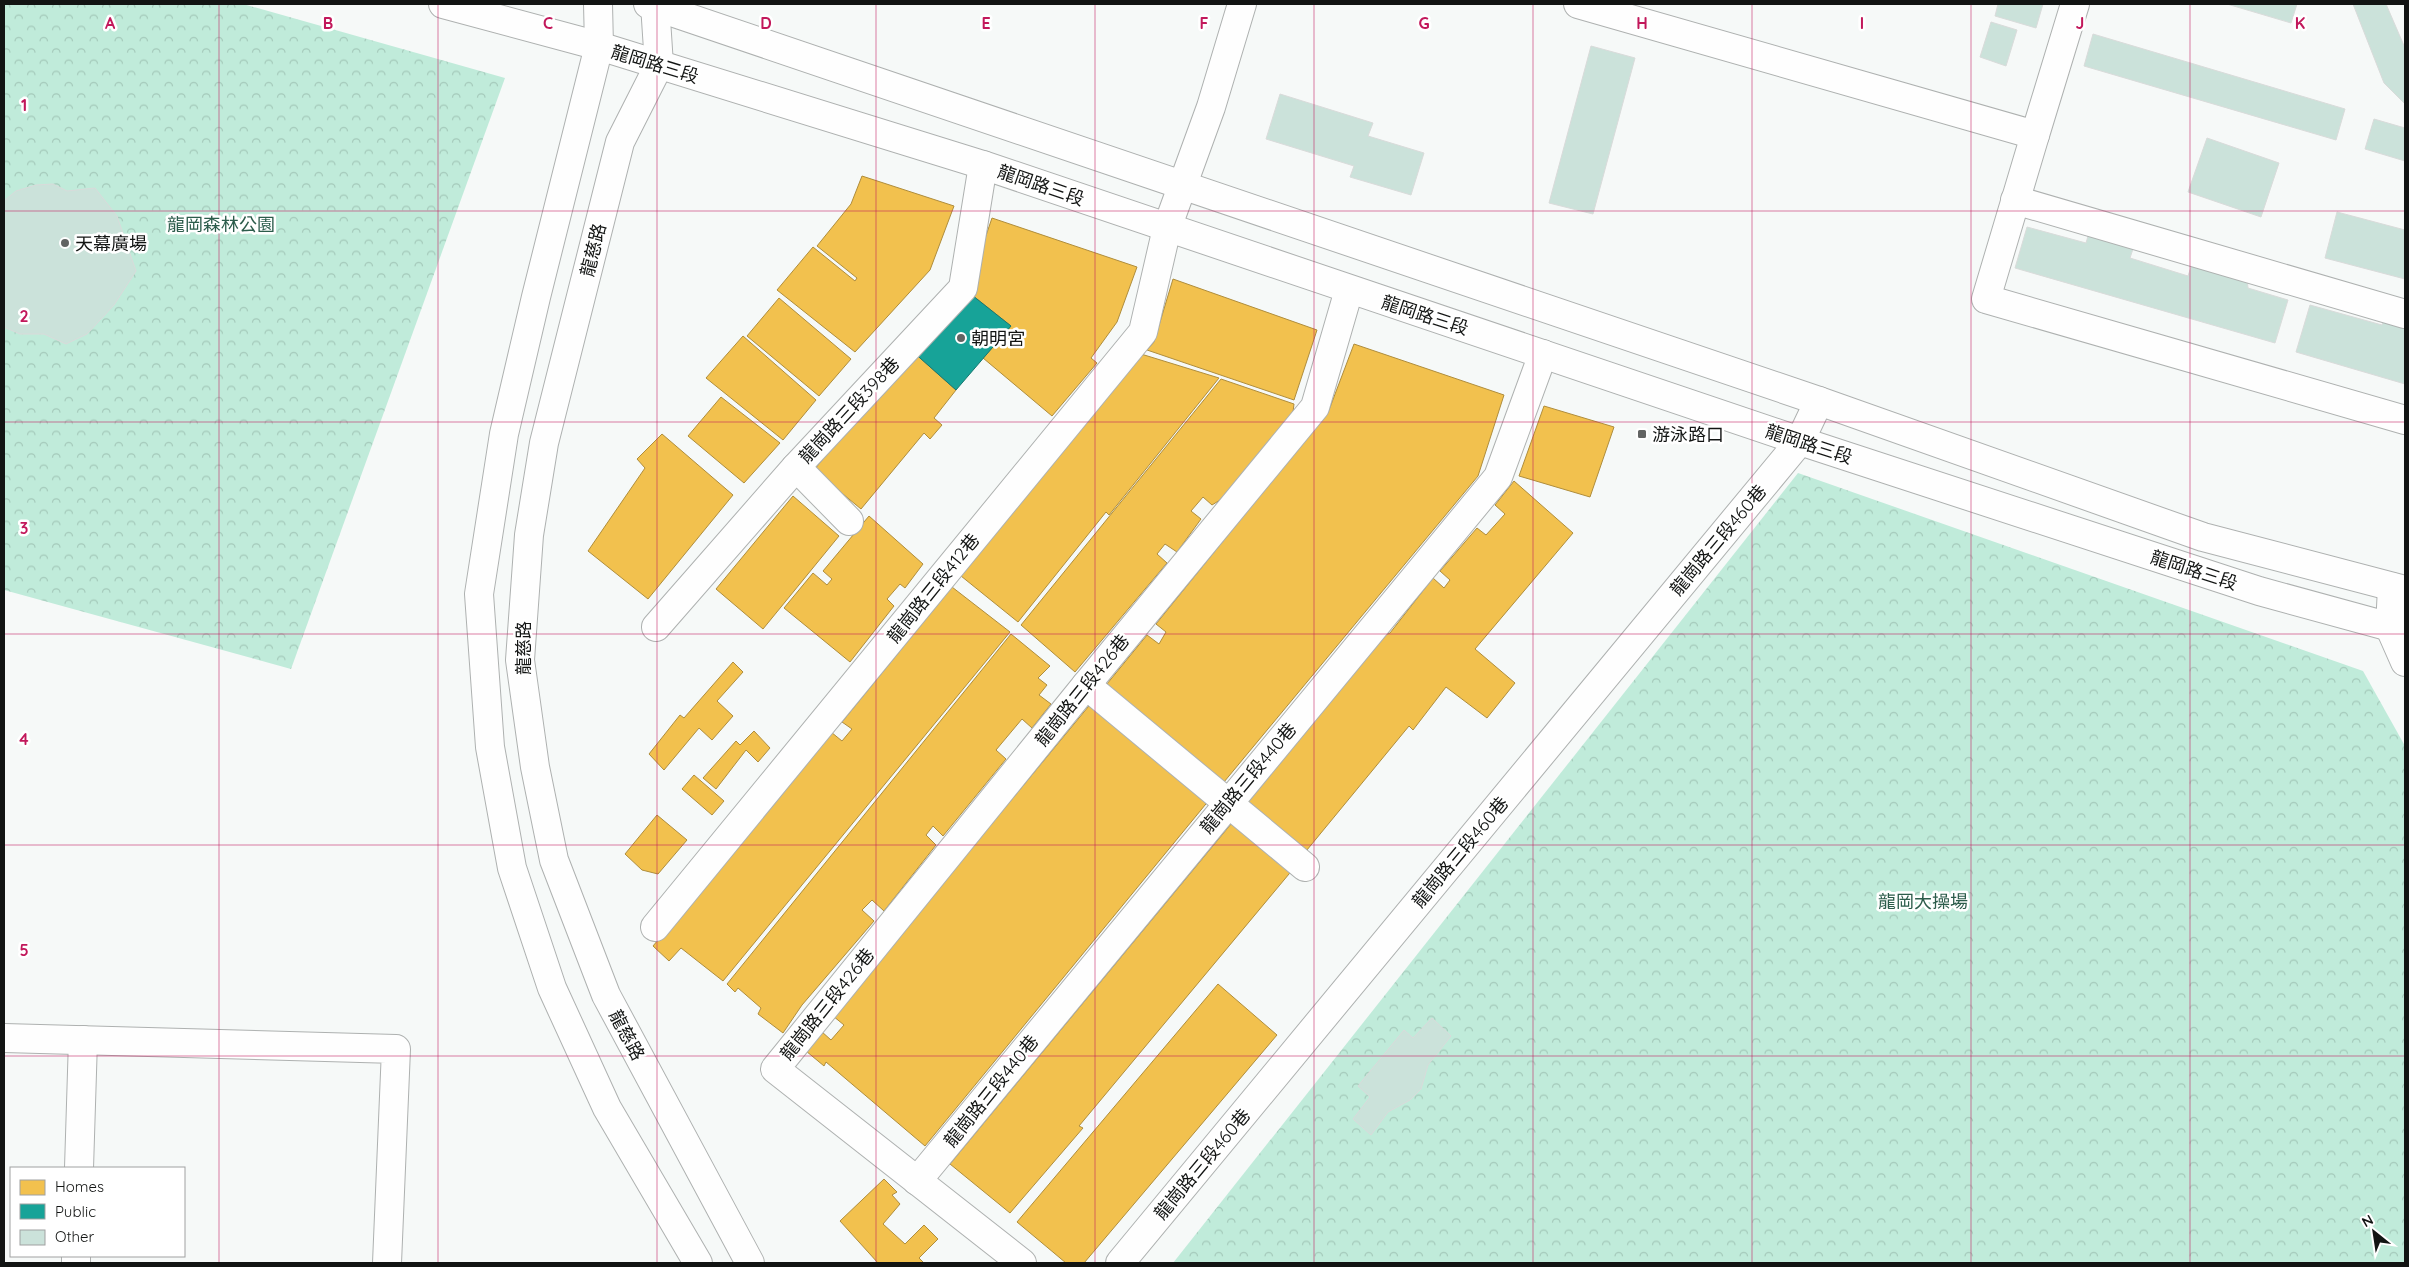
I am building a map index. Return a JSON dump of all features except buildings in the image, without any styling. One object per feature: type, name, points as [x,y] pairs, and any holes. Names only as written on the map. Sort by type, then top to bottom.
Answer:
[{"type":"main road","name":"龍岡路三段","points":[[443,4],[599,46],[983,165],[1800,441],[2259,591],[2398,629]]},
{"type":"main road","points":[[598,4],[599,46],[506,425],[479,594],[490,747],[512,868],[552,988],[607,1108],[698,1263]]},
{"type":"main road","name":"龍岡路三段","points":[[653,4],[1818,401],[2203,536],[2399,588]]},
{"type":"main road","name":"龍慈路","points":[[653,4],[659,65],[620,142],[544,443],[529,535],[520,660],[535,767],[554,860],[606,995],[750,1263]]},
{"type":"main road","name":"龍崗路三段412巷","points":[[655,927],[1143,332],[1168,228],[1211,107],[1242,4]]},
{"type":"main road","points":[[1578,4],[2035,135]]},
{"type":"main road","points":[[2075,4],[1986,299],[2405,420]]},
{"type":"main road","name":"龍崗路三段398巷","points":[[656,627],[796,468],[963,288],[983,165]]},
{"type":"main road","points":[[2016,200],[2405,314]]},
{"type":"main road","name":"龍崗路三段426巷","points":[[916,1181],[775,1068],[1315,407],[1349,290]]},
{"type":"main road","name":"龍崗路三段440巷","points":[[916,1181],[1498,477],[1543,354]]},
{"type":"main road","name":"龍崗路三段460巷","points":[[1120,1263],[1800,441],[1818,401]]},
{"type":"main road","points":[[796,468],[849,521]]},
{"type":"main road","points":[[2399,588],[2398,629],[2405,662]]},
{"type":"main road","points":[[1086,685],[1305,867]]},
{"type":"main road","points":[[4,1038],[396,1048],[387,1263]]},
{"type":"main road","points":[[79,1167],[83,1040]]},
{"type":"main road","points":[[916,1181],[1022,1263]]},
{"type":"green space","name":"龍岡森林公園","points":[[4,4],[243,4],[505,78],[291,669],[4,590]]},
{"type":"green space","name":"龍岡大操場","points":[[1798,473],[2363,671],[2405,746],[2405,1263],[1173,1263]]},
{"type":"place","name":"天幕廣場","points":[[65,243]]},
{"type":"place","name":"朝明宮","points":[[961,338]]},
{"type":"place","name":"游泳路口","points":[[1642,434]]}]
